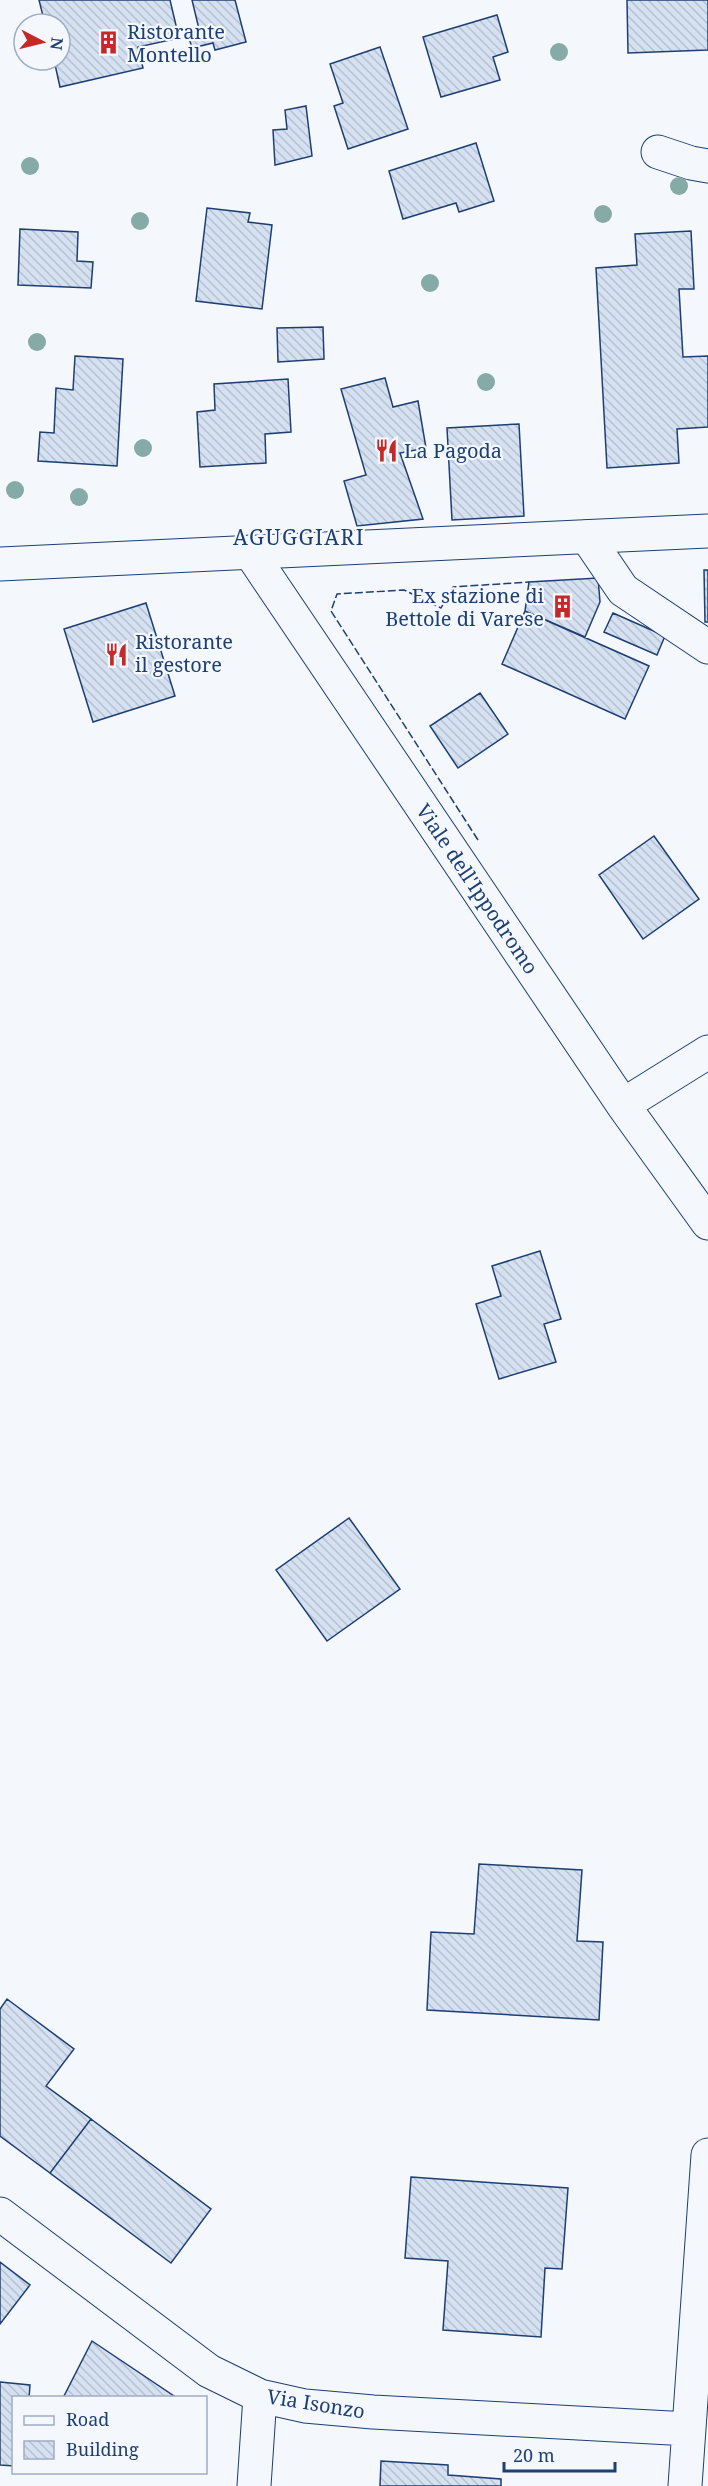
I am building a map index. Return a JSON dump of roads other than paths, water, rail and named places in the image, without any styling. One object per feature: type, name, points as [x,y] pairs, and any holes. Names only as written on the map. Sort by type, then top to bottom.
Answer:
[{"type":"street","points":[[658,152],[691,164],[708,166]]},
{"type":"street","points":[[0,564],[708,531]]},
{"type":"street","points":[[587,537],[623,590],[708,648]]},
{"type":"street","name":"Viale dell'Ippodromo","points":[[250,552],[623,1105],[708,1223]]},
{"type":"street","points":[[623,1105],[708,1052]]},
{"type":"street","points":[[685,2486],[708,2155]]},
{"type":"street","name":"Via Isonzo","points":[[0,2214],[209,2372],[260,2396],[305,2406],[373,2412],[689,2429]]},
{"type":"street","points":[[254,2486],[260,2396]]},
{"type":"place","name":"Ristorante Montello","points":[[109,43]]},
{"type":"place","name":"La Pagoda","points":[[386,451]]},
{"type":"place","name":"Ex stazione di Bettole di Varese","points":[[562,607]]},
{"type":"place","name":"Ristorante il gestore","points":[[117,654]]},
{"type":"district","name":"AGUGGIARI","points":[[299,538]]}]
